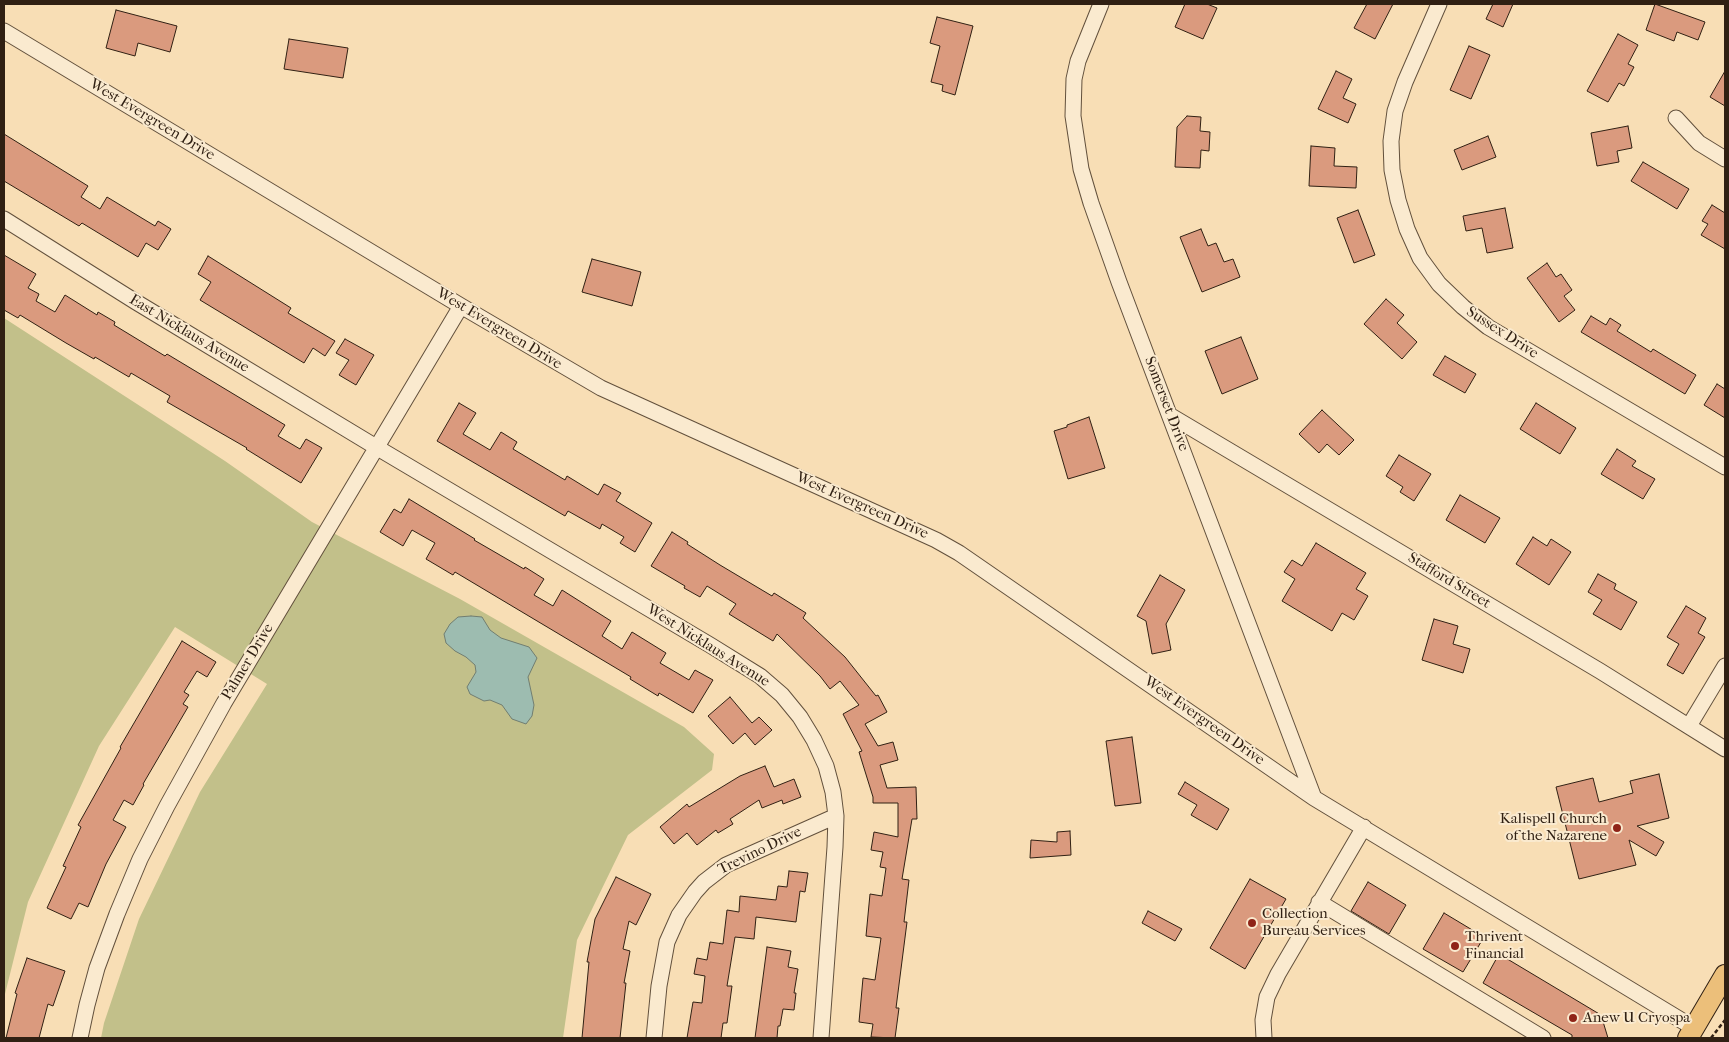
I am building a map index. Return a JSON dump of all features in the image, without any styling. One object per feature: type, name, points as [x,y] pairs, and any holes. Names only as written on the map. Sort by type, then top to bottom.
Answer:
[{"type":"main road","points":[[1698,1035],[1725,976]]},
{"type":"street","name":"Somerset Drive","points":[[1101,4],[1078,62],[1074,79],[1073,116],[1077,151],[1091,203],[1314,798]]},
{"type":"street","name":"Sussex Drive","points":[[1439,4],[1405,82],[1395,111],[1390,141],[1392,170],[1398,200],[1407,229],[1420,258],[1439,284],[1462,307],[1488,327],[1725,467]]},
{"type":"street","name":"West Evergreen Drive","points":[[4,30],[461,306],[601,388],[936,540],[959,553],[1314,798],[1364,827],[1698,1035]]},
{"type":"street","points":[[1676,118],[1699,143],[1725,160]]},
{"type":"street","name":"East Nicklaus Avenue","points":[[4,220],[376,447]]},
{"type":"street","name":"Palmer Drive","points":[[80,1038],[97,968],[113,923],[140,859],[167,806],[214,720],[461,306]]},
{"type":"street","name":"Stafford Street","points":[[1170,416],[1493,607],[1725,748]]},
{"type":"street","name":"West Nicklaus Avenue","points":[[376,447],[676,624],[760,676],[782,695],[800,716],[826,766],[833,792],[836,816],[836,847],[821,1038]]},
{"type":"street","points":[[1689,726],[1725,666]]},
{"type":"street","name":"Trevino Drive","points":[[654,1038],[658,986],[667,942],[679,915],[695,892],[726,865],[836,816]]},
{"type":"street","points":[[1264,1038],[1263,1020],[1267,997],[1319,902],[1364,827]]},
{"type":"street","points":[[1319,902],[1543,1038]]},
{"type":"path","points":[[1698,1035],[1725,1020]]},
{"type":"shaded area","points":[[4,318],[225,461],[312,522],[460,599],[684,727],[714,754],[712,770],[628,835],[577,940],[563,1038],[101,1038],[104,1023],[139,919],[200,792],[267,684],[175,627],[99,746],[28,902],[4,998]]},
{"type":"shaded area","points":[[458,617],[482,617],[490,630],[501,638],[529,647],[537,658],[528,677],[534,705],[532,716],[526,724],[512,719],[502,705],[490,700],[484,701],[470,694],[467,687],[476,672],[475,665],[446,643],[444,634],[450,624]]},
{"type":"building","points":[[1185,4],[1207,4],[1217,8],[1203,39],[1175,27]]},
{"type":"building","points":[[1367,4],[1393,4],[1375,39],[1354,28]]},
{"type":"building","points":[[1493,4],[1513,4],[1503,27],[1486,19]]},
{"type":"building","points":[[1655,4],[1705,22],[1698,40],[1677,32],[1674,41],[1646,30]]},
{"type":"building","points":[[116,10],[177,26],[170,52],[138,43],[135,56],[106,48]]},
{"type":"building","points":[[937,17],[973,26],[955,95],[942,91],[943,85],[931,82],[940,46],[930,43]]},
{"type":"building","points":[[1618,34],[1638,45],[1628,64],[1634,67],[1624,86],[1619,83],[1608,102],[1587,91]]},
{"type":"building","points":[[289,39],[348,48],[343,78],[284,69]]},
{"type":"building","points":[[1469,46],[1490,55],[1471,99],[1450,90]]},
{"type":"building","points":[[1336,71],[1352,79],[1343,98],[1356,104],[1348,123],[1318,109]]},
{"type":"building","points":[[1725,71],[1725,106],[1710,97]]},
{"type":"building","points":[[1187,116],[1201,117],[1200,131],[1210,132],[1209,151],[1201,150],[1200,168],[1175,167],[1177,127]]},
{"type":"building","points":[[1628,126],[1632,148],[1617,151],[1619,162],[1597,166],[1591,133]]},
{"type":"building","points":[[4,134],[88,186],[81,197],[100,209],[107,197],[155,226],[158,221],[171,229],[158,250],[146,243],[138,257],[82,223],[79,226],[4,181]]},
{"type":"building","points":[[1488,136],[1496,157],[1462,170],[1454,150]]},
{"type":"building","points":[[1311,146],[1335,148],[1334,166],[1357,167],[1356,188],[1309,186]]},
{"type":"building","points":[[1643,162],[1689,189],[1677,209],[1631,181]]},
{"type":"building","points":[[1712,205],[1725,213],[1725,249],[1701,235],[1708,224],[1702,221]]},
{"type":"building","points":[[1505,208],[1513,248],[1487,253],[1482,228],[1466,231],[1463,216]]},
{"type":"building","points":[[1358,210],[1375,255],[1354,263],[1337,218]]},
{"type":"building","points":[[1201,229],[1208,246],[1216,243],[1224,262],[1233,259],[1240,277],[1202,292],[1180,237]]},
{"type":"building","points":[[4,255],[36,274],[28,288],[39,294],[36,301],[55,312],[65,295],[97,315],[98,312],[115,322],[114,325],[165,356],[167,354],[285,425],[278,436],[300,449],[306,439],[322,448],[301,483],[247,448],[167,402],[170,396],[131,373],[129,377],[95,357],[94,359],[20,315],[18,318],[4,310]]},
{"type":"building","points":[[208,256],[291,308],[288,313],[335,341],[325,356],[313,348],[304,363],[200,300],[211,282],[198,274]]},
{"type":"building","points":[[592,259],[641,272],[632,306],[582,292]]},
{"type":"building","points":[[1547,263],[1556,277],[1561,274],[1572,290],[1564,296],[1575,310],[1559,322],[1527,278]]},
{"type":"building","points":[[1386,299],[1404,315],[1397,323],[1417,342],[1402,359],[1364,324]]},
{"type":"building","points":[[1591,316],[1606,325],[1610,318],[1621,325],[1617,331],[1651,352],[1653,349],[1696,375],[1685,394],[1581,332]]},
{"type":"building","points":[[1241,337],[1258,379],[1222,394],[1205,351]]},
{"type":"building","points":[[345,339],[374,355],[356,385],[339,375],[349,360],[336,353]]},
{"type":"building","points":[[1445,356],[1476,374],[1465,393],[1433,375]]},
{"type":"building","points":[[1717,384],[1725,389],[1725,418],[1704,405]]},
{"type":"building","points":[[459,403],[476,413],[463,434],[490,450],[501,432],[517,442],[513,449],[565,480],[567,476],[598,495],[604,484],[621,493],[616,501],[652,523],[635,552],[620,543],[624,537],[602,524],[600,529],[568,511],[565,516],[437,441]]},
{"type":"building","points":[[1536,403],[1576,428],[1560,454],[1520,429]]},
{"type":"building","points":[[1322,410],[1354,440],[1339,455],[1327,444],[1319,453],[1299,434]]},
{"type":"building","points":[[1089,417],[1105,468],[1068,479],[1054,431]]},
{"type":"building","points":[[1617,449],[1636,461],[1632,466],[1655,479],[1643,499],[1601,474]]},
{"type":"building","points":[[1399,455],[1431,474],[1414,501],[1400,492],[1403,487],[1386,476]]},
{"type":"building","points":[[1460,495],[1500,518],[1485,543],[1446,520]]},
{"type":"building","points":[[409,499],[474,540],[544,579],[534,595],[553,606],[562,590],[611,621],[602,636],[622,649],[632,632],[666,653],[660,663],[689,680],[695,670],[713,680],[693,713],[659,693],[658,696],[630,679],[631,677],[455,572],[453,575],[426,559],[435,543],[412,530],[403,546],[380,532],[394,509],[401,513]]},
{"type":"building","points":[[672,532],[720,565],[772,596],[774,593],[806,613],[803,618],[845,657],[876,696],[878,695],[887,712],[865,724],[878,746],[893,742],[898,760],[880,765],[887,788],[916,787],[917,819],[912,819],[902,879],[909,880],[904,922],[907,922],[896,1008],[899,1008],[895,1038],[871,1037],[873,1024],[859,1022],[863,978],[875,980],[881,938],[866,936],[870,894],[882,896],[886,868],[880,867],[883,852],[871,850],[874,832],[898,837],[898,803],[873,803],[873,797],[859,752],[862,751],[843,714],[859,705],[840,681],[830,689],[820,676],[777,634],[773,641],[729,614],[736,604],[707,586],[700,597],[651,566]]},
{"type":"building","points":[[1533,537],[1547,546],[1551,539],[1571,552],[1549,585],[1516,564]]},
{"type":"building","points":[[1316,543],[1366,573],[1356,589],[1368,596],[1354,620],[1342,613],[1332,631],[1282,601],[1295,579],[1284,572],[1292,560],[1302,566]]},
{"type":"building","points":[[1598,574],[1616,584],[1614,589],[1637,602],[1621,630],[1593,614],[1602,600],[1588,592]]},
{"type":"building","points":[[1160,575],[1185,590],[1166,624],[1171,650],[1152,654],[1146,621],[1137,616]]},
{"type":"building","points":[[1686,606],[1706,618],[1698,633],[1705,637],[1683,674],[1667,665],[1679,644],[1667,637]]},
{"type":"building","points":[[1434,619],[1458,626],[1453,644],[1470,649],[1463,673],[1422,660]]},
{"type":"building","points":[[182,641],[216,662],[207,677],[197,671],[184,692],[189,695],[183,704],[188,707],[143,784],[133,805],[124,800],[113,820],[126,827],[106,864],[88,907],[79,903],[71,919],[47,908],[66,867],[63,866],[81,827],[78,825],[120,747]]},
{"type":"building","points":[[730,697],[752,723],[759,717],[772,730],[755,745],[745,733],[733,744],[708,716]]},
{"type":"building","points":[[1132,737],[1141,803],[1115,806],[1106,741]]},
{"type":"building","points":[[765,766],[774,787],[794,779],[801,797],[783,804],[782,800],[762,808],[759,800],[730,819],[733,824],[718,833],[716,830],[697,845],[687,833],[674,844],[660,827],[687,804],[689,807],[740,776]]},
{"type":"building","points":[[1659,774],[1669,818],[1637,826],[1664,842],[1656,856],[1629,840],[1636,865],[1579,879],[1556,787],[1593,778],[1599,802],[1633,793],[1630,781]]},
{"type":"building","points":[[1185,782],[1229,809],[1217,830],[1191,815],[1197,805],[1178,794]]},
{"type":"building","points":[[1070,831],[1071,855],[1030,858],[1031,840],[1057,842],[1057,832]]},
{"type":"building","points":[[789,871],[808,873],[805,892],[800,891],[796,922],[756,917],[754,939],[735,937],[727,986],[732,986],[727,1023],[723,1023],[721,1038],[687,1038],[693,1002],[702,1003],[705,976],[694,974],[697,958],[707,960],[710,942],[723,944],[727,910],[739,912],[740,896],[776,900],[778,886],[787,887]]},
{"type":"building","points":[[616,877],[651,894],[636,925],[629,921],[623,949],[630,951],[624,983],[626,983],[620,1038],[582,1038],[589,962],[587,962],[595,919]]},
{"type":"building","points":[[1250,879],[1286,899],[1245,969],[1210,948]]},
{"type":"building","points":[[1368,882],[1406,905],[1389,934],[1351,911]]},
{"type":"building","points":[[1148,911],[1182,929],[1175,941],[1142,923]]},
{"type":"building","points":[[1444,913],[1484,937],[1463,972],[1423,949]]},
{"type":"building","points":[[767,947],[791,951],[788,967],[798,969],[794,993],[796,993],[794,1010],[783,1009],[777,1038],[755,1038]]},
{"type":"building","points":[[1499,954],[1601,1015],[1608,1038],[1572,1038],[1572,1035],[1483,983]]},
{"type":"building","points":[[27,958],[65,971],[53,1006],[48,1004],[39,1038],[6,1038],[17,994],[15,993]]},
{"type":"place","name":"Kalispell Church of the Nazarene","points":[[1617,828]]},
{"type":"place","name":"Collection Bureau Services","points":[[1252,923]]},
{"type":"place","name":"Thrivent Financial","points":[[1455,946]]},
{"type":"place","name":"Anew U Cryospa","points":[[1573,1018]]}]
